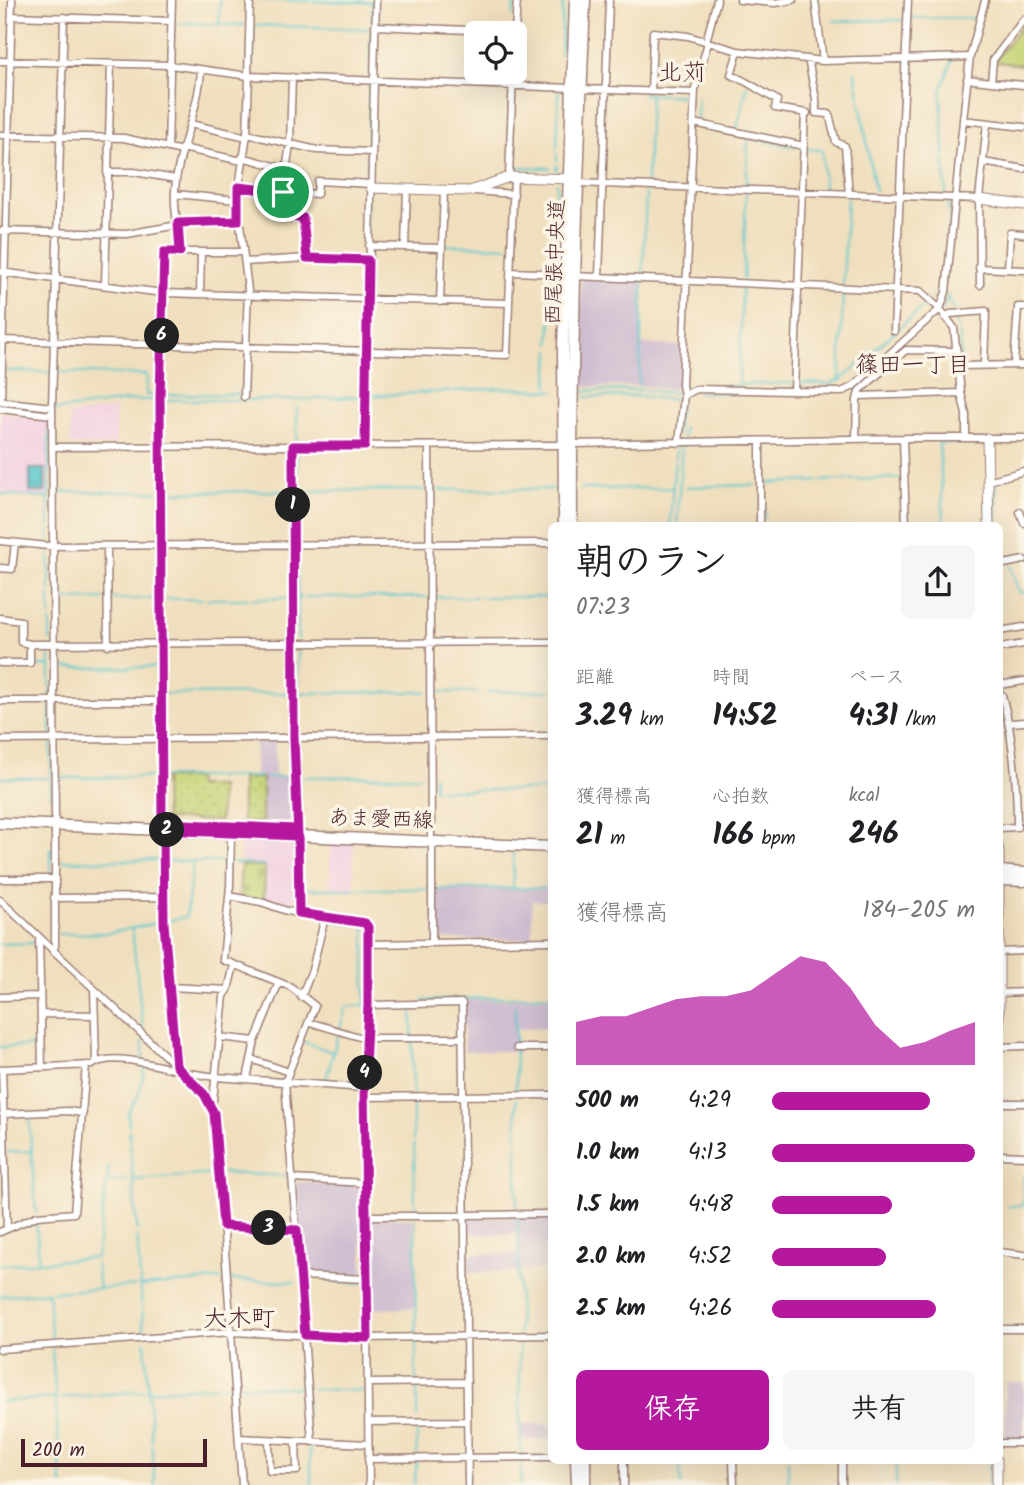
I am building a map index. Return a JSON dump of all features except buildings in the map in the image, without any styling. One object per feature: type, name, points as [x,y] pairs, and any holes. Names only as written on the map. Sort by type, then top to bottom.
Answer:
[{"type":"main road","name":"西尾張中央道","points":[[564,522],[577,88],[575,0]]},
{"type":"main road","name":"西尾張中央道","points":[[577,88],[585,0]]},
{"type":"main road","name":"西尾張中央道","points":[[567,444],[572,522]]},
{"type":"main road","name":"あま愛西線","points":[[0,816],[55,822],[162,827],[548,840]]},
{"type":"main road","name":"あま愛西線","points":[[0,823],[55,822]]},
{"type":"main road","name":"あま愛西線","points":[[162,827],[231,833],[297,832]]},
{"type":"main road","name":"あま愛西線","points":[[432,838],[548,847]]},
{"type":"main road","points":[[1003,875],[1024,873]]},
{"type":"main road","points":[[1003,876],[1024,881]]},
{"type":"main road","points":[[576,1464],[577,1485]]},
{"type":"main road","points":[[584,1464],[585,1485]]},
{"type":"street","points":[[12,0],[4,135],[0,403],[52,411]]},
{"type":"street","points":[[168,148],[172,0]]},
{"type":"street","points":[[244,397],[247,296],[237,200],[247,136],[250,0]]},
{"type":"street","points":[[365,446],[365,351],[376,0]]},
{"type":"street","points":[[516,21],[517,0]]},
{"type":"street","points":[[599,277],[609,0]]},
{"type":"street","points":[[679,443],[684,395],[682,386],[695,93],[717,0]]},
{"type":"street","points":[[740,0],[775,3],[793,0]]},
{"type":"street","points":[[815,0],[823,61]]},
{"type":"street","points":[[894,331],[908,0]]},
{"type":"street","points":[[684,395],[697,389],[834,392],[848,389],[940,309],[946,292],[970,57],[985,0]]},
{"type":"street","points":[[12,16],[171,21]]},
{"type":"street","points":[[53,951],[55,739],[52,411],[64,17]]},
{"type":"street","points":[[991,82],[993,60],[1024,19]]},
{"type":"street","points":[[375,26],[464,30]]},
{"type":"street","points":[[651,92],[653,32],[688,36],[738,51],[823,61],[970,57]]},
{"type":"street","points":[[738,51],[731,75],[745,80],[755,89],[778,100],[775,108],[829,114],[836,142],[845,146],[849,194]]},
{"type":"street","points":[[808,59],[816,113]]},
{"type":"street","points":[[0,61],[170,65],[249,76],[695,93]]},
{"type":"street","points":[[105,285],[111,64]]},
{"type":"street","points":[[180,252],[176,179],[200,88],[201,70]]},
{"type":"street","points":[[292,77],[290,144],[281,214],[303,218],[307,258]]},
{"type":"street","points":[[967,79],[1024,85]]},
{"type":"street","points":[[1,340],[507,355],[514,194],[513,85]]},
{"type":"street","points":[[794,391],[805,113]]},
{"type":"street","points":[[963,120],[1024,127]]},
{"type":"street","points":[[980,285],[979,200],[987,123]]},
{"type":"street","points":[[190,124],[317,150],[372,152]]},
{"type":"street","points":[[694,124],[804,146]]},
{"type":"street","points":[[4,135],[124,138],[286,169]]},
{"type":"street","points":[[983,162],[1024,169]]},
{"type":"street","points":[[107,172],[134,172],[176,179]]},
{"type":"street","points":[[470,191],[512,177],[602,184],[955,198],[1024,205]]},
{"type":"street","points":[[238,187],[317,194],[318,181],[514,194]]},
{"type":"street","points":[[405,247],[407,189]]},
{"type":"street","points":[[440,302],[444,190]]},
{"type":"street","points":[[175,194],[237,200]]},
{"type":"street","points":[[3,231],[137,233],[178,224],[238,221]]},
{"type":"street","points":[[1009,269],[1010,233],[1024,234]]},
{"type":"street","points":[[369,246],[441,248]]},
{"type":"street","points":[[176,1066],[162,897],[160,401],[164,252],[242,252]]},
{"type":"street","points":[[200,294],[201,252]]},
{"type":"street","points":[[245,262],[307,258],[368,260]]},
{"type":"street","points":[[979,268],[1024,270]]},
{"type":"street","points":[[2,272],[163,293],[509,303]]},
{"type":"street","points":[[511,272],[896,289],[925,293],[954,328],[966,414],[965,438]]},
{"type":"street","points":[[1014,365],[1018,307],[1024,307]]},
{"type":"street","points":[[944,317],[950,314],[986,311],[984,365]]},
{"type":"street","points":[[856,439],[859,391],[906,350],[957,351]]},
{"type":"street","points":[[958,366],[1024,365]]},
{"type":"street","points":[[858,396],[961,393]]},
{"type":"street","points":[[903,438],[906,522]]},
{"type":"street","points":[[986,438],[989,522]]},
{"type":"street","points":[[52,447],[429,446],[1024,438]]},
{"type":"street","points":[[760,442],[760,522]]},
{"type":"street","points":[[293,446],[294,738],[299,913]]},
{"type":"street","points":[[429,446],[432,943]]},
{"type":"street","points":[[988,481],[1024,471]]},
{"type":"street","points":[[1020,512],[1024,523]]},
{"type":"street","points":[[0,541],[53,546],[548,543]]},
{"type":"street","points":[[0,568],[12,569],[15,542]]},
{"type":"street","points":[[107,546],[108,645]]},
{"type":"street","points":[[1003,564],[1024,560]]},
{"type":"street","points":[[0,618],[21,621],[21,642],[30,644],[548,642]]},
{"type":"street","points":[[1003,630],[1024,627]]},
{"type":"street","points":[[0,663],[30,663],[30,644]]},
{"type":"street","points":[[1003,647],[1024,644]]},
{"type":"street","points":[[1003,684],[1024,681]]},
{"type":"street","points":[[1003,698],[1021,778],[1021,827],[1003,828]]},
{"type":"street","points":[[0,701],[161,701]]},
{"type":"street","points":[[1010,723],[1024,722]]},
{"type":"street","points":[[0,740],[548,736]]},
{"type":"street","points":[[231,833],[223,960],[279,982],[297,991],[301,998],[315,1006],[285,1082],[312,1442]]},
{"type":"street","points":[[0,879],[54,879]]},
{"type":"street","points":[[229,896],[299,913],[365,923],[368,927],[364,1097],[369,1485]]},
{"type":"street","points":[[54,898],[162,897]]},
{"type":"street","points":[[0,900],[176,1066],[209,1102],[215,1121],[242,1485]]},
{"type":"street","points":[[301,998],[312,970],[325,917]]},
{"type":"street","points":[[38,937],[42,1067]]},
{"type":"street","points":[[368,944],[548,941]]},
{"type":"street","points":[[1003,952],[1024,951]]},
{"type":"street","points":[[209,1102],[213,1100],[223,996],[228,990],[234,965]]},
{"type":"street","points":[[247,1079],[255,1041],[279,982]]},
{"type":"street","points":[[170,987],[228,990]]},
{"type":"street","points":[[94,989],[96,1062]]},
{"type":"street","points":[[1003,993],[1024,992]]},
{"type":"street","points":[[0,997],[40,996]]},
{"type":"street","points":[[368,1005],[462,1003],[468,1485]]},
{"type":"street","points":[[41,1014],[94,1014]]},
{"type":"street","points":[[310,1022],[366,1039],[463,1038]]},
{"type":"street","points":[[219,1037],[255,1041]]},
{"type":"street","points":[[1003,1047],[1024,1046]]},
{"type":"street","points":[[517,1048],[548,1048]]},
{"type":"street","points":[[251,1059],[289,1072]]},
{"type":"street","points":[[86,1065],[74,1213],[37,1216],[4,1231],[2,1069],[86,1065],[102,1060],[141,1062],[174,1069],[176,1066]]},
{"type":"street","points":[[182,1072],[364,1088]]},
{"type":"street","points":[[364,1097],[548,1095]]},
{"type":"street","points":[[1003,1103],[1024,1103]]},
{"type":"street","points":[[4,1114],[67,1111],[83,1113]]},
{"type":"street","points":[[1003,1156],[1024,1156]]},
{"type":"street","points":[[293,1179],[365,1183]]},
{"type":"street","points":[[366,1216],[548,1214]]},
{"type":"street","points":[[223,1226],[297,1230]]},
{"type":"street","points":[[1003,1252],[1024,1255]]},
{"type":"street","points":[[300,1276],[366,1279]]},
{"type":"street","points":[[1003,1329],[1024,1329]]},
{"type":"street","points":[[0,1349],[231,1332],[368,1338],[548,1335]]},
{"type":"street","points":[[368,1383],[467,1382]]},
{"type":"street","points":[[368,1422],[467,1421]]},
{"type":"street","points":[[239,1438],[368,1444]]},
{"type":"street","points":[[269,1440],[270,1471],[297,1471],[296,1441]]},
{"type":"street","points":[[1003,1443],[1024,1443]]},
{"type":"street","points":[[368,1459],[548,1457]]},
{"type":"street","points":[[624,1464],[624,1485]]},
{"type":"street","points":[[733,1464],[734,1485]]},
{"type":"street","points":[[842,1464],[842,1485]]},
{"type":"street","points":[[997,1464],[997,1485]]},
{"type":"shaded area","points":[[581,279],[642,280],[640,344],[682,346],[680,386],[673,389],[637,386],[579,387]]},
{"type":"shaded area","points":[[115,409],[116,445],[71,445],[69,415]]},
{"type":"shaded area","points":[[0,412],[48,418],[48,497],[0,493]]},
{"type":"shaded area","points":[[255,741],[275,741],[275,775],[266,777],[292,777],[290,824],[262,823],[262,776],[255,775]]},
{"type":"shaded area","points":[[241,839],[292,840],[295,843],[294,910],[264,902],[265,864],[241,862]]},
{"type":"shaded area","points":[[330,842],[353,843],[354,888],[330,888]]},
{"type":"shaded area","points":[[548,889],[548,901],[532,901],[532,939],[435,940],[434,890]]},
{"type":"shaded area","points":[[548,997],[548,1028],[515,1029],[515,1051],[464,1051],[464,1001]]},
{"type":"shaded area","points":[[298,1182],[361,1185],[363,1275],[302,1271]]},
{"type":"shaded area","points":[[517,1217],[517,1234],[467,1234],[469,1218]]},
{"type":"shaded area","points":[[518,1217],[548,1217],[548,1270],[519,1270]]},
{"type":"shaded area","points":[[370,1218],[413,1218],[415,1308],[369,1309]]},
{"type":"shaded area","points":[[517,1253],[518,1272],[468,1273],[468,1254]]},
{"type":"shaded area","points":[[1005,1382],[1024,1382],[1024,1441],[1005,1440]]},
{"type":"shaded area","points":[[521,1424],[548,1424],[548,1440],[522,1440]]},
{"type":"green space","points":[[1024,23],[1024,65],[996,62],[996,59]]},
{"type":"green space","points":[[164,778],[196,778],[197,786],[220,786],[220,821],[165,819]]},
{"type":"green space","points":[[242,778],[262,778],[262,823],[242,822]]},
{"type":"green space","points":[[241,865],[265,866],[264,902],[239,896]]},
{"type":"water","points":[[30,469],[45,469],[45,492],[30,492]]},
{"type":"waterway","points":[[15,0],[15,9]]},
{"type":"waterway","points":[[219,23],[220,0]]},
{"type":"waterway","points":[[257,0],[372,2]]},
{"type":"waterway","points":[[372,0],[372,21]]},
{"type":"waterway","points":[[513,16],[514,0]]},
{"type":"waterway","points":[[561,55],[563,0]]},
{"type":"waterway","points":[[910,18],[976,18]]},
{"type":"waterway","points":[[834,21],[903,20]]},
{"type":"waterway","points":[[175,23],[245,25]]},
{"type":"waterway","points":[[254,25],[371,29],[370,77]]},
{"type":"waterway","points":[[252,70],[253,27]]},
{"type":"waterway","points":[[946,194],[941,92],[952,60]]},
{"type":"waterway","points":[[855,72],[875,191]]},
{"type":"waterway","points":[[368,148],[369,84]]},
{"type":"waterway","points":[[737,128],[747,86]]},
{"type":"waterway","points":[[557,148],[559,90]]},
{"type":"waterway","points":[[642,94],[691,96]]},
{"type":"waterway","points":[[647,183],[650,96]]},
{"type":"waterway","points":[[697,119],[698,96]]},
{"type":"waterway","points":[[697,127],[795,147]]},
{"type":"waterway","points":[[11,132],[57,133]]},
{"type":"waterway","points":[[746,186],[748,139]]},
{"type":"waterway","points":[[808,149],[822,150],[824,189]]},
{"type":"waterway","points":[[557,154],[557,161]]},
{"type":"waterway","points":[[367,155],[367,180]]},
{"type":"waterway","points":[[556,170],[557,166]]},
{"type":"waterway","points":[[513,167],[551,168]]},
{"type":"waterway","points":[[553,270],[557,183]]},
{"type":"waterway","points":[[365,256],[367,187]]},
{"type":"waterway","points":[[641,276],[646,189]]},
{"type":"waterway","points":[[743,280],[746,193]]},
{"type":"waterway","points":[[843,285],[847,198]]},
{"type":"waterway","points":[[933,299],[943,291],[950,222],[948,202]]},
{"type":"waterway","points":[[10,228],[54,229]]},
{"type":"waterway","points":[[86,230],[102,230]]},
{"type":"waterway","points":[[446,245],[508,247]]},
{"type":"waterway","points":[[364,295],[365,263]]},
{"type":"waterway","points":[[550,344],[553,276]]},
{"type":"waterway","points":[[639,385],[643,281]]},
{"type":"waterway","points":[[739,385],[742,286]]},
{"type":"waterway","points":[[797,383],[829,384],[840,380],[843,290]]},
{"type":"waterway","points":[[943,309],[948,295]]},
{"type":"waterway","points":[[948,299],[954,310]]},
{"type":"waterway","points":[[841,380],[928,302]]},
{"type":"waterway","points":[[362,349],[363,304]]},
{"type":"waterway","points":[[955,317],[960,338],[961,363]]},
{"type":"waterway","points":[[548,385],[550,350]]},
{"type":"waterway","points":[[361,391],[362,355]]},
{"type":"waterway","points":[[5,371],[49,372]]},
{"type":"waterway","points":[[56,372],[147,375],[146,395],[157,395]]},
{"type":"waterway","points":[[687,387],[792,383]]},
{"type":"waterway","points":[[15,406],[49,411],[134,400],[297,400],[505,388],[555,391]]},
{"type":"waterway","points":[[579,391],[638,390],[677,393]]},
{"type":"waterway","points":[[697,392],[730,393]]},
{"type":"waterway","points":[[162,395],[240,394]]},
{"type":"waterway","points":[[585,397],[638,396],[679,400],[677,434]]},
{"type":"waterway","points":[[297,406],[297,442]]},
{"type":"waterway","points":[[49,418],[49,544]]},
{"type":"waterway","points":[[683,438],[684,428]]},
{"type":"waterway","points":[[944,522],[939,443],[969,443]]},
{"type":"waterway","points":[[677,522],[682,446]]},
{"type":"waterway","points":[[670,522],[676,447]]},
{"type":"waterway","points":[[764,447],[765,518]]},
{"type":"waterway","points":[[297,453],[297,539]]},
{"type":"waterway","points":[[764,483],[900,478]]},
{"type":"waterway","points":[[996,482],[997,522]]},
{"type":"waterway","points":[[686,487],[755,485]]},
{"type":"waterway","points":[[581,489],[673,488]]},
{"type":"waterway","points":[[432,490],[554,489]]},
{"type":"waterway","points":[[297,491],[426,490]]},
{"type":"waterway","points":[[163,492],[290,491]]},
{"type":"waterway","points":[[57,492],[157,492]]},
{"type":"waterway","points":[[0,494],[48,498]]},
{"type":"waterway","points":[[297,549],[298,639]]},
{"type":"waterway","points":[[49,550],[50,591]]},
{"type":"waterway","points":[[1003,552],[1005,560]]},
{"type":"waterway","points":[[1010,566],[1019,593],[1024,592]]},
{"type":"waterway","points":[[50,595],[50,616]]},
{"type":"waterway","points":[[298,597],[427,597]]},
{"type":"waterway","points":[[433,597],[548,597]]},
{"type":"waterway","points":[[252,599],[289,598]]},
{"type":"waterway","points":[[58,600],[104,599]]},
{"type":"waterway","points":[[111,599],[157,599]]},
{"type":"waterway","points":[[165,599],[202,599]]},
{"type":"waterway","points":[[207,599],[248,599]]},
{"type":"waterway","points":[[50,621],[50,641]]},
{"type":"waterway","points":[[50,648],[50,698]]},
{"type":"waterway","points":[[298,648],[298,734]]},
{"type":"waterway","points":[[0,666],[48,666]]},
{"type":"waterway","points":[[58,668],[158,667]]},
{"type":"waterway","points":[[488,692],[548,691]]},
{"type":"waterway","points":[[298,693],[427,692]]},
{"type":"waterway","points":[[433,692],[479,692]]},
{"type":"waterway","points":[[165,694],[291,693]]},
{"type":"waterway","points":[[50,704],[51,736]]},
{"type":"waterway","points":[[298,742],[299,777],[420,776]]},
{"type":"waterway","points":[[51,743],[51,797]]},
{"type":"waterway","points":[[434,776],[434,790],[548,790]]},
{"type":"waterway","points":[[58,778],[158,777]]},
{"type":"waterway","points":[[164,777],[261,777]]},
{"type":"waterway","points":[[266,777],[291,777]]},
{"type":"waterway","points":[[0,778],[51,778]]},
{"type":"waterway","points":[[298,800],[299,778]]},
{"type":"waterway","points":[[51,848],[51,876]]},
{"type":"waterway","points":[[513,851],[513,888]]},
{"type":"waterway","points":[[58,861],[160,860]]},
{"type":"waterway","points":[[166,861],[227,862]]},
{"type":"waterway","points":[[167,921],[186,917],[193,861]]},
{"type":"waterway","points":[[234,863],[264,865]]},
{"type":"waterway","points":[[435,889],[548,888]]},
{"type":"waterway","points":[[303,889],[430,889]]},
{"type":"waterway","points":[[326,920],[362,926],[365,930],[365,1005],[346,1007],[340,1029]]},
{"type":"waterway","points":[[58,934],[110,933],[161,922]]},
{"type":"waterway","points":[[132,929],[143,1030]]},
{"type":"waterway","points":[[0,944],[35,943]]},
{"type":"waterway","points":[[423,1001],[548,995]]},
{"type":"waterway","points":[[515,1006],[516,1092]]},
{"type":"waterway","points":[[412,1010],[412,1036]]},
{"type":"waterway","points":[[325,1083],[338,1035]]},
{"type":"waterway","points":[[143,1040],[143,1059]]},
{"type":"waterway","points":[[412,1041],[413,1094]]},
{"type":"waterway","points":[[304,1042],[332,1052]]},
{"type":"waterway","points":[[0,1047],[38,1046]]},
{"type":"waterway","points":[[129,1125],[128,1113],[138,1096],[146,1066],[152,1067]]},
{"type":"waterway","points":[[516,1099],[517,1138]]},
{"type":"waterway","points":[[413,1100],[413,1140]]},
{"type":"waterway","points":[[29,1116],[36,1213]]},
{"type":"waterway","points":[[129,1130],[137,1230]]},
{"type":"waterway","points":[[414,1144],[415,1213]]},
{"type":"waterway","points":[[517,1144],[517,1152]]},
{"type":"waterway","points":[[8,1152],[31,1151]]},
{"type":"waterway","points":[[517,1157],[517,1210]]},
{"type":"waterway","points":[[96,1258],[109,1167]]},
{"type":"waterway","points":[[223,1173],[288,1176]]},
{"type":"waterway","points":[[133,1180],[216,1174]]},
{"type":"waterway","points":[[1023,1206],[1024,1176]]},
{"type":"waterway","points":[[109,1181],[129,1180]]},
{"type":"waterway","points":[[1007,1206],[1023,1206]]},
{"type":"waterway","points":[[518,1218],[519,1333]]},
{"type":"waterway","points":[[36,1220],[39,1262]]},
{"type":"waterway","points":[[415,1220],[416,1333]]},
{"type":"waterway","points":[[137,1235],[144,1335]]},
{"type":"waterway","points":[[0,1265],[94,1258]]},
{"type":"waterway","points":[[96,1262],[99,1289]]},
{"type":"waterway","points":[[141,1286],[223,1279]]},
{"type":"waterway","points":[[231,1280],[294,1282]]},
{"type":"waterway","points":[[329,1281],[362,1283]]},
{"type":"waterway","points":[[52,1292],[136,1286]]},
{"type":"waterway","points":[[0,1296],[48,1292],[52,1343]]},
{"type":"waterway","points":[[519,1339],[521,1454]]},
{"type":"waterway","points":[[416,1341],[416,1380]]},
{"type":"waterway","points":[[145,1342],[152,1442]]},
{"type":"waterway","points":[[52,1349],[59,1448]]},
{"type":"waterway","points":[[149,1391],[231,1385]]},
{"type":"waterway","points":[[239,1385],[305,1388]]},
{"type":"waterway","points":[[305,1385],[307,1418]]},
{"type":"waterway","points":[[417,1385],[417,1418]]},
{"type":"waterway","points":[[312,1389],[364,1391]]},
{"type":"waterway","points":[[60,1398],[144,1391]]},
{"type":"waterway","points":[[0,1402],[54,1398]]},
{"type":"waterway","points":[[417,1425],[417,1454]]},
{"type":"waterway","points":[[152,1446],[155,1485]]},
{"type":"waterway","points":[[309,1446],[312,1485]]},
{"type":"waterway","points":[[59,1453],[62,1485]]},
{"type":"waterway","points":[[521,1461],[521,1485]]},
{"type":"waterway","points":[[414,1485],[417,1462]]},
{"type":"waterway","points":[[680,1464],[681,1485]]},
{"type":"waterway","points":[[788,1464],[788,1485]]},
{"type":"waterway","points":[[896,1464],[896,1485]]},
{"type":"waterway","points":[[989,1464],[989,1485]]},
{"type":"district","name":"北苅","points":[[682,73]]},
{"type":"district","name":"篠田一丁目","points":[[913,366]]},
{"type":"district","name":"大木町","points":[[239,1319]]},
{"type":"route","points":[[283,192],[238,187],[238,221],[178,223],[180,252],[164,252],[160,397],[162,823],[296,829],[298,836],[299,913],[365,923],[368,927],[364,1088],[368,1338],[305,1335],[297,1230],[223,1226],[214,1113],[204,1094],[176,1066],[162,897],[163,830],[298,836],[294,738],[293,446],[365,446],[368,260],[307,258],[303,218],[281,214],[283,192]]}]
